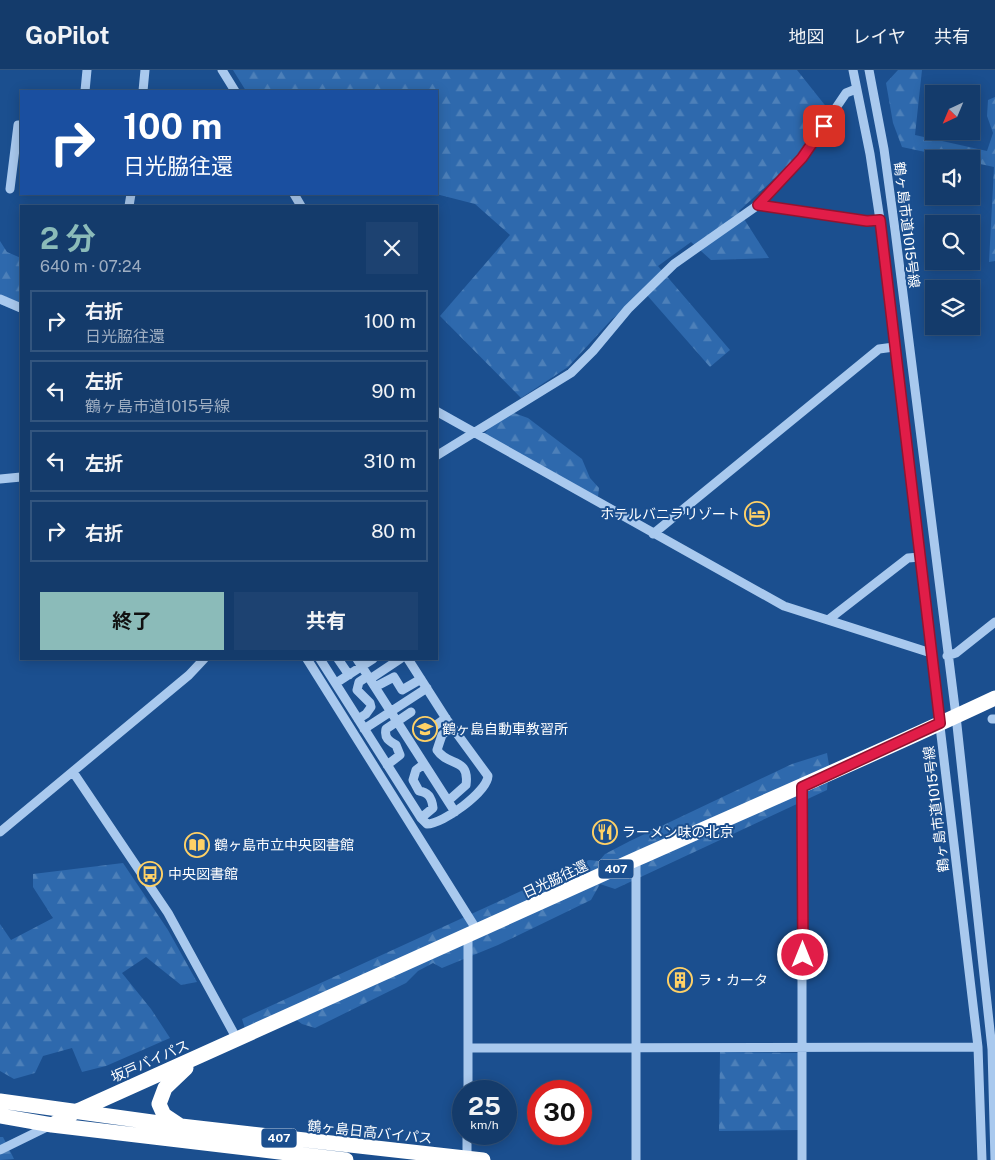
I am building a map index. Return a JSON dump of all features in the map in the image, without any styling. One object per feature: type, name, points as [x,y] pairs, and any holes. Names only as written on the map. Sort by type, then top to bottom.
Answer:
[{"type":"highway","name":"日光脇往還","points":[[238,1041],[995,698]]},
{"type":"highway","name":"坂戸バイパス","points":[[52,1125],[75,1112],[238,1041]]},
{"type":"highway","points":[[181,1126],[164,1116],[159,1104],[160,1097],[165,1088],[194,1060]]},
{"type":"highway","name":"407","points":[[0,1101],[75,1112]]},
{"type":"highway","name":"鶴ヶ島日高バイパス","points":[[75,1112],[181,1126],[483,1160]]},
{"type":"highway","name":"407","points":[[0,1116],[52,1125],[346,1160]]},
{"type":"street","points":[[85,90],[87,70]]},
{"type":"street","points":[[143,90],[145,70]]},
{"type":"street","points":[[222,70],[234,90]]},
{"type":"street","name":"鶴ヶ島市道1015号線","points":[[852,70],[870,154],[880,220],[930,653],[940,723],[978,1047],[982,1160]]},
{"type":"street","name":"鶴ヶ島市道1015号線","points":[[869,70],[895,230],[956,716],[993,1049],[995,1160]]},
{"type":"street","points":[[438,455],[571,372],[593,351],[628,309],[674,264],[758,205],[802,158],[846,93],[856,88]]},
{"type":"street","points":[[10,189],[18,125],[20,125]]},
{"type":"street","points":[[758,205],[867,221],[880,220]]},
{"type":"street","points":[[0,299],[20,308]]},
{"type":"street","points":[[654,534],[879,349],[894,348]]},
{"type":"street","points":[[438,412],[472,433],[784,606],[930,653]]},
{"type":"street","points":[[0,479],[20,477]]},
{"type":"street","points":[[828,620],[908,558],[920,556]]},
{"type":"street","points":[[947,656],[956,653],[995,622]]},
{"type":"street","points":[[0,832],[189,675],[203,660]]},
{"type":"street","points":[[307,660],[473,934],[468,1080]]},
{"type":"street","points":[[321,660],[421,818],[427,824],[437,824],[455,812],[481,790],[487,782],[488,776],[452,727],[409,660]]},
{"type":"street","points":[[339,660],[349,675]]},
{"type":"street","points":[[358,719],[366,714],[371,707],[370,703],[357,690],[359,682],[398,660]]},
{"type":"street","points":[[336,683],[349,675],[360,663],[455,812]]},
{"type":"street","points":[[375,687],[394,677],[402,690],[421,679]]},
{"type":"street","points":[[364,729],[427,688]]},
{"type":"street","points":[[387,765],[400,755],[396,745],[388,740],[385,735],[389,725],[412,712]]},
{"type":"street","points":[[424,725],[428,731],[446,718]]},
{"type":"street","points":[[448,801],[466,785],[467,777],[465,769],[458,762],[448,761],[437,750],[442,735],[452,727]]},
{"type":"street","points":[[421,818],[432,808],[432,803],[424,791],[419,791],[415,786],[413,774],[424,764]]},
{"type":"street","points":[[73,772],[168,913],[238,1041]]},
{"type":"street","points":[[802,787],[802,1160]]},
{"type":"street","points":[[636,860],[636,1160]]},
{"type":"street","points":[[468,1048],[978,1047]]},
{"type":"street","points":[[0,1150],[52,1125]]},
{"type":"street","points":[[467,1145],[467,1159]]},
{"type":"green space","points":[[233,70],[797,70],[828,109],[799,156],[739,211],[769,258],[711,260],[691,242],[658,266],[730,350],[710,367],[646,294],[612,319],[568,367],[521,398],[440,316],[510,235],[475,204],[438,195],[438,90],[245,90]]},
{"type":"green space","points":[[898,70],[922,70],[915,135],[925,137],[925,140],[938,140],[987,151],[993,133],[987,116],[988,100],[995,97],[995,261],[989,262],[994,167],[980,164],[980,150],[925,150],[925,152],[902,147],[893,123],[886,83]]},
{"type":"green space","points":[[0,241],[7,252],[20,258],[20,313],[0,304]]},
{"type":"green space","points":[[511,412],[528,418],[582,459],[590,478],[599,488],[598,497],[484,434],[497,420]]},
{"type":"green space","points":[[827,753],[829,765],[827,790],[615,889],[600,884],[591,900],[498,945],[442,968],[433,963],[418,971],[406,983],[315,1028],[302,1024],[288,1014],[246,1032],[242,1019],[589,860],[599,861],[605,854],[630,841],[792,764]]},
{"type":"green space","points":[[123,863],[168,930],[197,982],[181,985],[146,957],[122,973],[151,1009],[170,1038],[106,1066],[82,1072],[72,1048],[43,1056],[35,1073],[14,1079],[0,1071],[0,924],[11,940],[53,918],[33,887],[33,874]]},
{"type":"green space","points":[[720,1052],[799,1053],[799,1130],[719,1131]]},
{"type":"green space","points":[[0,1137],[3,1137],[14,1159],[0,1160]]},
{"type":"place","name":"ホテルバニラリゾート","points":[[757,514]]},
{"type":"place","name":"鶴ヶ島自動車教習所","points":[[425,729]]},
{"type":"place","name":"ラーメン味の北京","points":[[605,832]]},
{"type":"place","name":"鶴ヶ島市立中央図書館","points":[[197,845]]},
{"type":"place","name":"中央図書館","points":[[150,874]]},
{"type":"place","name":"ラ・カータ","points":[[680,980]]},
{"type":"route","points":[[803,955],[802,787],[940,723],[930,653],[880,220],[867,221],[758,205],[802,158],[824,126]]}]
